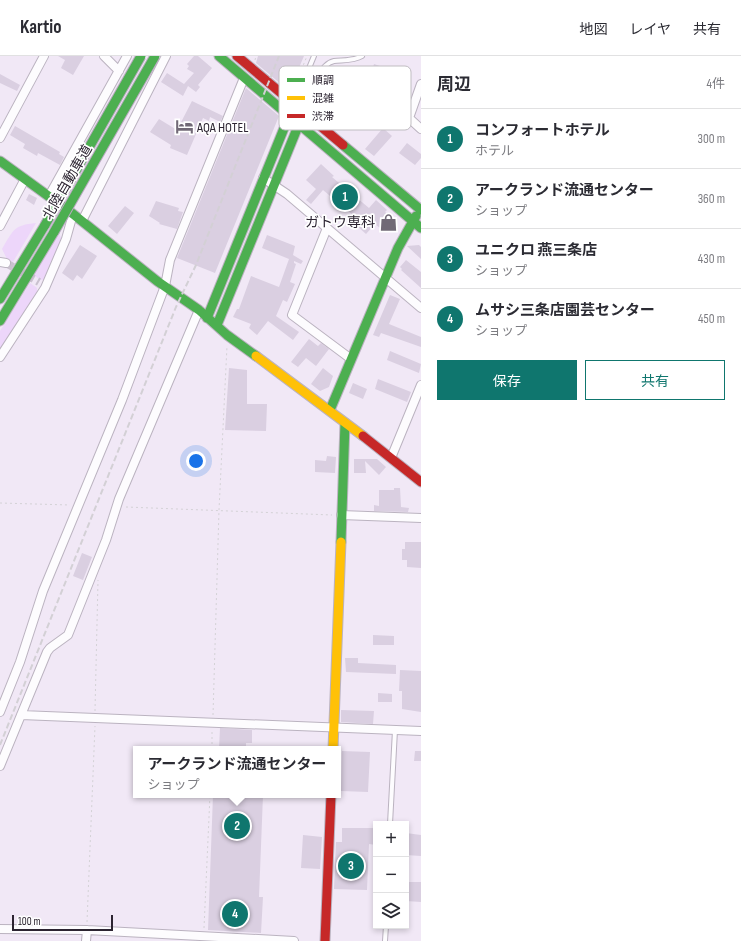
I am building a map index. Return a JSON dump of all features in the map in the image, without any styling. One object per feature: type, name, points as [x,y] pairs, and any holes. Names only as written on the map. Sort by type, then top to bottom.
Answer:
[{"type":"main road","name":"北陸自動車道","points":[[0,299],[45,225],[141,56]]},
{"type":"main road","name":"北陸自動車道","points":[[0,321],[54,232],[155,56]]},
{"type":"main road","points":[[219,56],[279,108]]},
{"type":"main road","points":[[237,56],[279,92]]},
{"type":"main road","points":[[207,318],[283,130]]},
{"type":"main road","points":[[217,326],[297,130]]},
{"type":"main road","points":[[305,130],[421,228]]},
{"type":"main road","points":[[325,130],[421,210],[413,221],[384,278],[330,410]]},
{"type":"main road","points":[[0,161],[49,196],[199,310],[227,336],[330,410],[421,482]]},
{"type":"main road","points":[[333,746],[345,423]]},
{"type":"main road","points":[[325,941],[331,798]]},
{"type":"street","points":[[0,138],[44,56]]},
{"type":"street","points":[[104,56],[119,71]]},
{"type":"street","points":[[49,196],[127,56]]},
{"type":"street","points":[[82,221],[166,56]]},
{"type":"street","points":[[0,712],[20,662],[43,590],[122,400],[166,286],[173,253],[244,78]]},
{"type":"street","points":[[411,112],[421,84]]},
{"type":"street","points":[[411,120],[421,129]]},
{"type":"street","points":[[263,178],[274,185],[327,228],[421,308]]},
{"type":"street","points":[[0,226],[25,179]]},
{"type":"street","points":[[0,357],[42,285],[66,239],[73,214]]},
{"type":"street","points":[[327,228],[292,315],[351,359]]},
{"type":"street","points":[[0,766],[47,652],[50,648],[68,636],[106,540],[116,506],[199,310]]},
{"type":"street","points":[[391,458],[421,385]]},
{"type":"street","points":[[341,515],[421,518]]},
{"type":"street","points":[[21,715],[421,731]]},
{"type":"street","points":[[0,929],[87,930],[204,939],[294,941]]},
{"type":"street","points":[[86,941],[87,930]]},
{"type":"lane","points":[[310,66],[314,56]]},
{"type":"lane","points":[[326,66],[332,62],[352,60],[362,56]]},
{"type":"lane","points":[[390,821],[395,730]]},
{"type":"lane","points":[[385,941],[386,929]]},
{"type":"path","points":[[255,60],[256,56]]},
{"type":"path","points":[[303,66],[307,56]]},
{"type":"path","points":[[212,746],[219,510],[227,336]]},
{"type":"path","points":[[0,503],[78,505]]},
{"type":"path","points":[[116,506],[341,515]]},
{"type":"path","points":[[87,930],[95,718],[98,575]]},
{"type":"path","points":[[204,939],[210,798]]},
{"type":"shaded area","points":[[36,223],[13,262],[7,259],[2,249],[14,230],[23,225]]},
{"type":"shaded area","points":[[59,234],[63,241],[46,279],[40,280],[33,274]]},
{"type":"shaded area","points":[[30,283],[37,288],[37,292],[0,350],[0,331]]},
{"type":"building","points":[[58,56],[84,56],[73,75],[61,68],[65,60]]},
{"type":"building","points":[[194,56],[198,56],[212,68],[198,85],[200,87],[196,92],[188,86],[183,96],[161,82],[167,73],[184,84],[194,73],[187,69],[189,66],[187,64]]},
{"type":"building","points":[[258,56],[304,56],[300,66],[279,66],[279,83],[256,63]]},
{"type":"building","points":[[0,74],[20,85],[17,91],[0,83]]},
{"type":"building","points":[[246,88],[279,116],[215,273],[177,258]]},
{"type":"building","points":[[192,101],[223,116],[220,122],[210,117],[209,121],[203,118],[187,155],[170,148],[171,145],[150,132],[159,119],[177,130]]},
{"type":"building","points":[[15,126],[60,152],[59,154],[64,157],[60,165],[38,153],[37,156],[23,148],[25,144],[10,135]]},
{"type":"building","points":[[381,130],[385,130],[392,136],[374,156],[365,149]]},
{"type":"building","points":[[407,143],[421,154],[421,158],[415,165],[399,153]]},
{"type":"building","points":[[321,164],[334,176],[332,177],[369,208],[376,200],[387,210],[385,212],[396,220],[397,230],[389,223],[384,224],[381,229],[375,224],[366,234],[357,226],[361,222],[323,190],[311,204],[306,200],[316,189],[306,180]]},
{"type":"building","points":[[29,194],[37,198],[34,205],[26,200]]},
{"type":"building","points":[[156,201],[179,208],[178,211],[183,212],[177,229],[159,224],[160,223],[149,216]]},
{"type":"building","points":[[125,206],[134,213],[117,234],[108,226]]},
{"type":"building","points":[[267,235],[295,246],[293,255],[303,261],[301,264],[294,261],[296,264],[290,282],[295,284],[287,302],[283,300],[276,316],[299,332],[293,340],[268,321],[257,335],[249,328],[251,324],[233,317],[237,309],[239,309],[251,276],[279,287],[289,259],[262,248]]},
{"type":"building","points":[[80,245],[97,256],[82,279],[77,275],[73,281],[62,273]]},
{"type":"building","points":[[419,245],[421,247],[421,259],[407,246]]},
{"type":"building","points":[[406,260],[421,272],[421,288],[401,270],[402,269],[400,267]]},
{"type":"building","points":[[390,295],[400,299],[389,324],[421,337],[421,347],[381,333],[379,337],[373,335]]},
{"type":"building","points":[[309,339],[318,346],[321,343],[329,349],[316,366],[306,358],[298,367],[291,362]]},
{"type":"building","points":[[390,351],[421,364],[419,373],[387,360]]},
{"type":"building","points":[[229,368],[247,370],[247,404],[267,404],[266,431],[225,430]]},
{"type":"building","points":[[323,368],[333,376],[329,387],[320,391],[311,384]]},
{"type":"building","points":[[378,379],[411,392],[407,402],[375,389]]},
{"type":"building","points":[[353,383],[367,389],[363,399],[349,393]]},
{"type":"building","points":[[327,456],[336,457],[335,473],[315,472],[315,460],[326,461]]},
{"type":"building","points":[[354,459],[377,459],[386,467],[379,475],[365,461],[366,473],[354,473]]},
{"type":"building","points":[[394,488],[400,488],[401,507],[409,508],[408,512],[374,511],[374,505],[379,506],[379,490],[394,490]]},
{"type":"building","points":[[405,542],[421,542],[421,568],[407,567],[407,560],[402,560],[402,549],[405,549]]},
{"type":"building","points":[[82,553],[92,557],[83,580],[73,576]]},
{"type":"building","points":[[373,635],[394,636],[394,645],[373,645]]},
{"type":"building","points":[[345,658],[358,658],[358,663],[396,665],[396,674],[346,672]]},
{"type":"building","points":[[400,670],[421,671],[421,712],[402,709],[402,691],[399,691]]},
{"type":"building","points":[[378,693],[392,694],[392,702],[378,702]]},
{"type":"building","points":[[341,710],[374,711],[373,724],[341,722]]},
{"type":"building","points":[[220,728],[252,730],[252,743],[246,743],[246,746],[219,746]]},
{"type":"building","points":[[342,751],[370,752],[368,792],[341,791]]},
{"type":"building","points":[[415,751],[421,751],[421,761],[414,761]]},
{"type":"building","points":[[213,798],[263,798],[259,897],[263,897],[261,933],[208,930]]},
{"type":"building","points":[[342,828],[373,828],[373,845],[369,844],[367,890],[334,889],[336,842],[342,842]]},
{"type":"building","points":[[409,833],[421,835],[421,856],[409,855]]},
{"type":"building","points":[[303,835],[322,837],[320,869],[301,868]]},
{"type":"building","points":[[409,882],[421,882],[421,902],[409,901]]},
{"type":"tunnel","points":[[6,263],[39,282]]},
{"type":"railway","points":[[0,745],[176,307],[196,265],[279,56]]},
{"type":"traffic: fast","points":[[45,225],[141,56]]},
{"type":"traffic: fast","points":[[54,232],[155,56]]},
{"type":"traffic: fast","points":[[219,56],[279,107]]},
{"type":"traffic: fast","points":[[207,318],[283,130]]},
{"type":"traffic: fast","points":[[217,325],[297,130]]},
{"type":"traffic: fast","points":[[306,130],[421,228]]},
{"type":"traffic: fast","points":[[343,145],[421,210]]},
{"type":"traffic: fast","points":[[0,161],[73,214],[157,281],[199,310],[227,335],[256,356]]},
{"type":"traffic: fast","points":[[330,410],[398,248],[416,216]]},
{"type":"traffic: fast","points":[[0,299],[45,225]]},
{"type":"traffic: fast","points":[[0,321],[54,232]]},
{"type":"traffic: fast","points":[[341,542],[345,423]]},
{"type":"traffic: slow","points":[[256,356],[363,436]]},
{"type":"traffic: slow","points":[[333,746],[341,542]]},
{"type":"traffic: jam","points":[[237,56],[279,91]]},
{"type":"traffic: jam","points":[[325,130],[343,145]]},
{"type":"traffic: jam","points":[[363,436],[421,482]]},
{"type":"traffic: jam","points":[[325,941],[331,798]]},
{"type":"place","name":"AQA HOTEL","points":[[184,127]]},
{"type":"place","name":"コンフォートホテル","points":[[345,197]]},
{"type":"place","name":"ガトウ専科","points":[[388,222]]},
{"type":"place","name":"アークランド流通センター","points":[[237,826]]},
{"type":"place","name":"ユニクロ 燕三条店","points":[[351,866]]},
{"type":"place","name":"ムサシ三条店園芸センター","points":[[235,914]]}]
